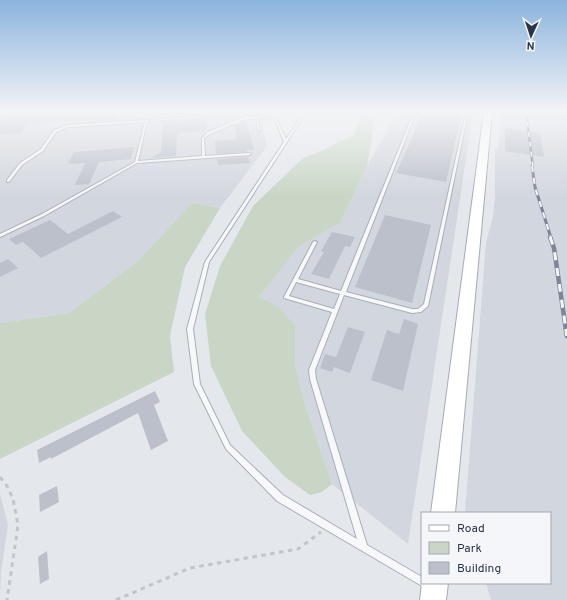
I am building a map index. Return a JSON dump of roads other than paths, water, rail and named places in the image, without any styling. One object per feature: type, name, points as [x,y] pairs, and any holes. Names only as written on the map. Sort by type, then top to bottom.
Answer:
[{"type":"main road","points":[[443,512],[485,140]]},
{"type":"lane","points":[[8,181],[21,164],[42,150],[49,140]]},
{"type":"lane","points":[[136,162],[141,140]]},
{"type":"lane","points":[[203,140],[204,157]]},
{"type":"lane","points":[[364,548],[313,379],[312,370],[404,140]]},
{"type":"lane","points":[[295,280],[412,311],[419,310],[426,305],[461,140]]},
{"type":"lane","points":[[286,142],[207,262],[190,329],[197,384],[228,447],[280,498],[421,583]]},
{"type":"lane","points":[[0,236],[43,215],[136,162],[250,154]]},
{"type":"lane","points":[[315,242],[286,296],[335,311]]},
{"type":"railway","points":[[530,140],[533,167]]},
{"type":"railway","points":[[532,166],[535,187],[551,238]]},
{"type":"railway","points":[[550,237],[554,248],[566,330]]},
{"type":"railway","points":[[566,329],[567,336]]}]
